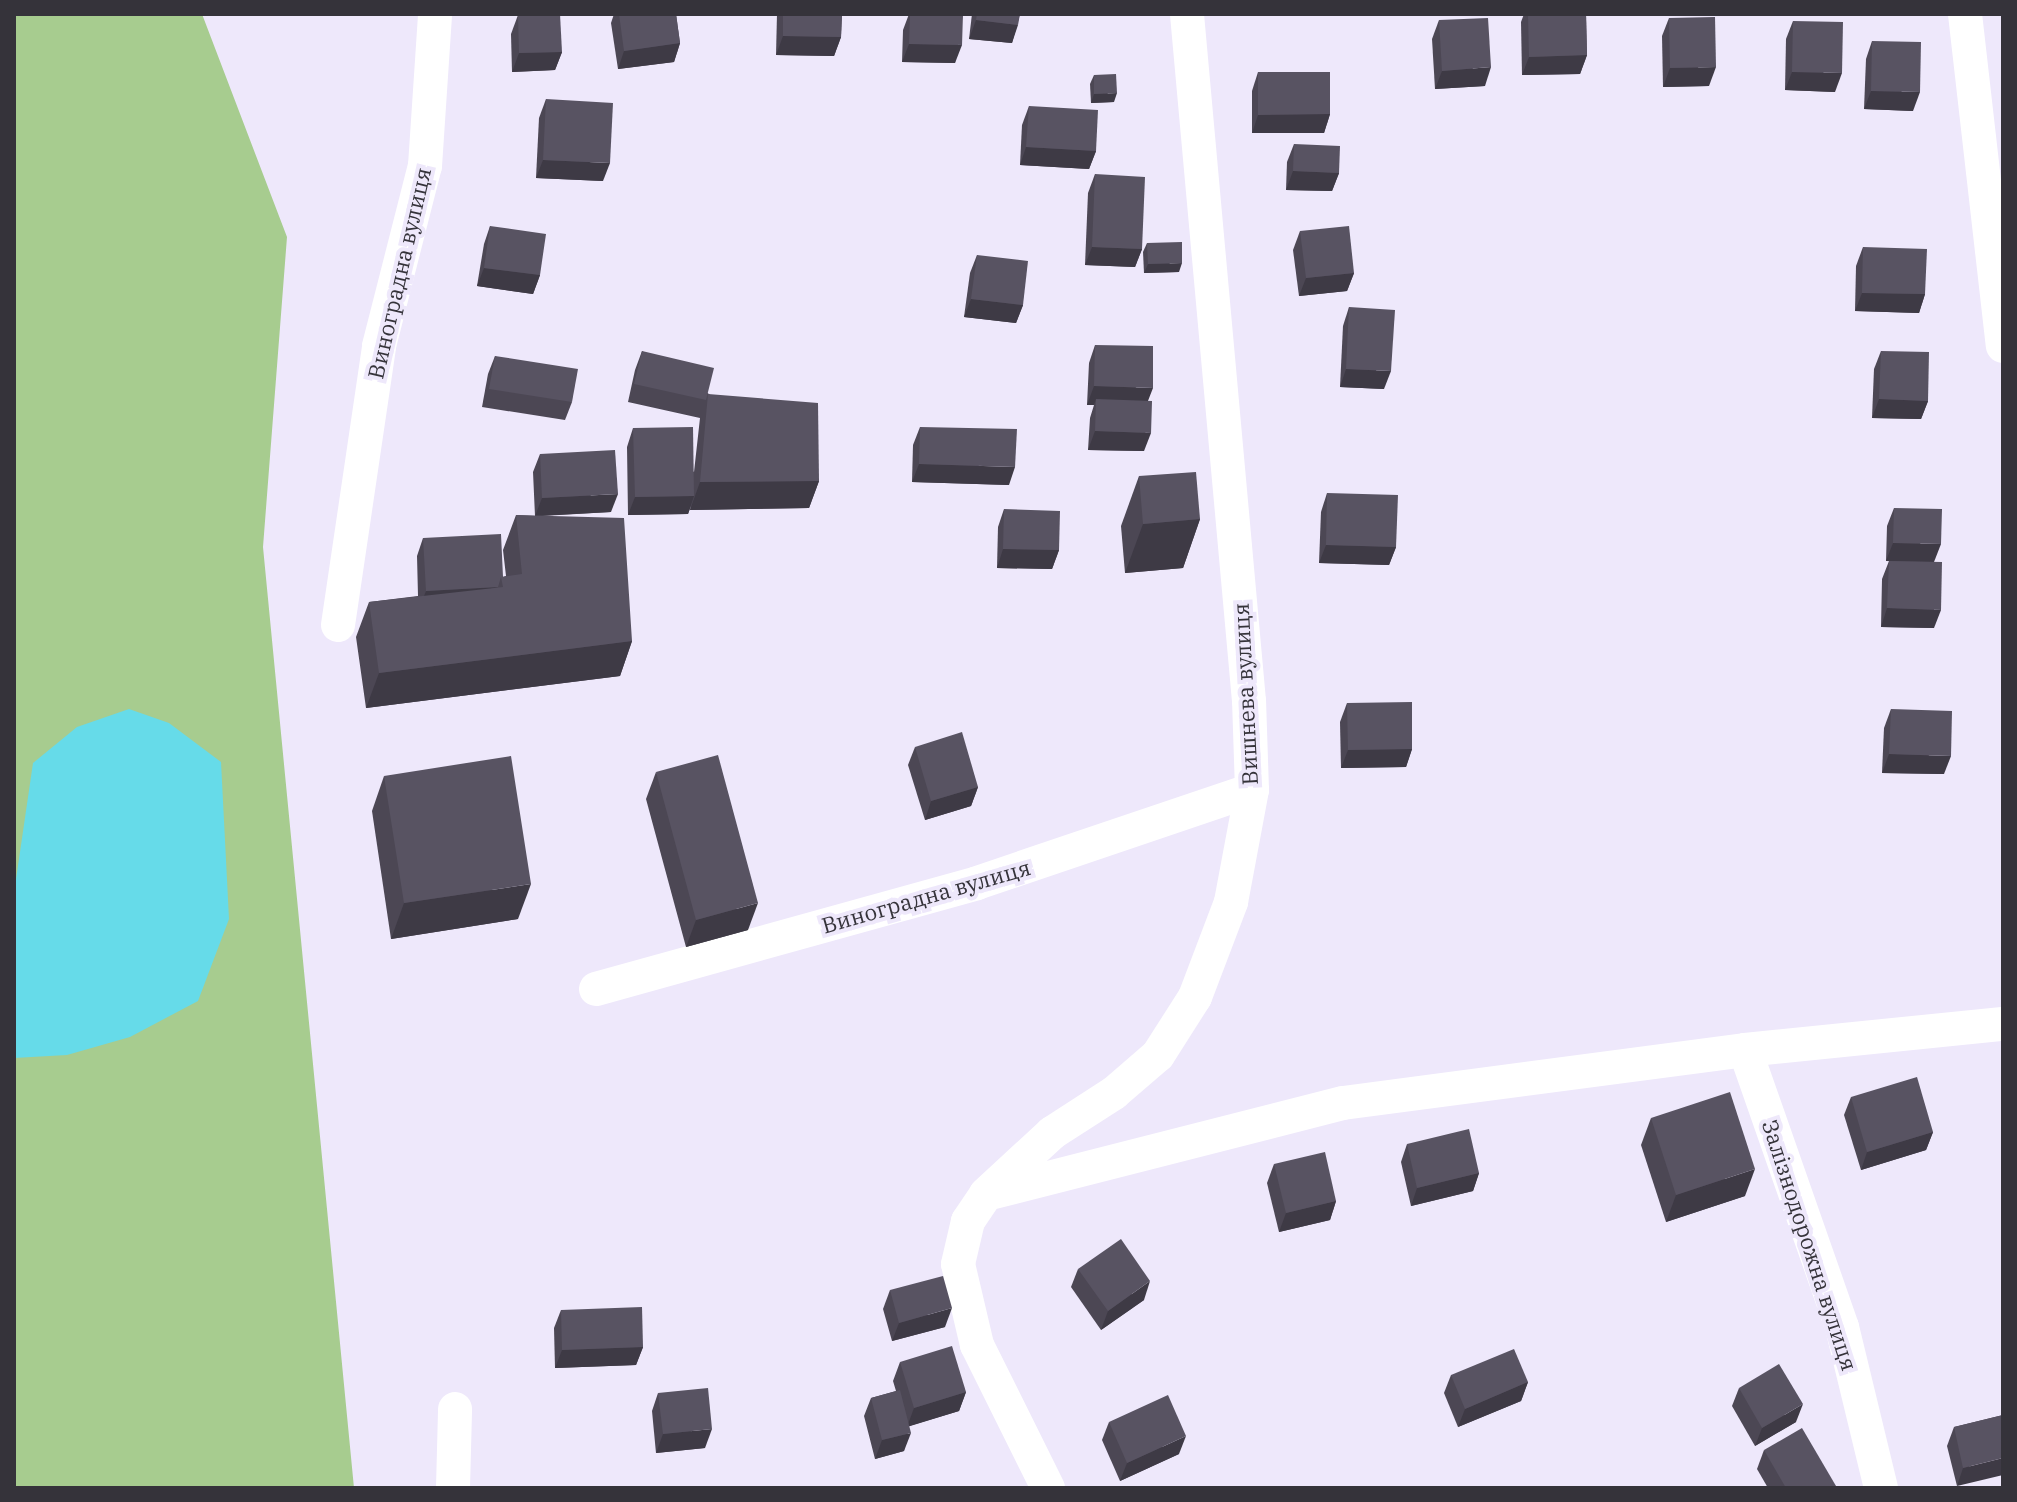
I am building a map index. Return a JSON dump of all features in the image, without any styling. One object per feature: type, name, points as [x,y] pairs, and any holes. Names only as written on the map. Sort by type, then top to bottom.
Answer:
[{"type":"street","name":"Виноградна вулиця","points":[[338,625],[379,346],[425,166],[435,14]]},
{"type":"street","name":"Вишнева вулиця","points":[[1048,1488],[977,1345],[958,1264],[968,1221],[986,1194],[1052,1133],[1114,1093],[1158,1055],[1195,997],[1231,902],[1252,790],[1249,701],[1187,14]]},
{"type":"street","points":[[1965,14],[2003,346]]},
{"type":"street","name":"Виноградна вулиця","points":[[596,989],[977,883],[1252,790]]},
{"type":"street","points":[[986,1194],[1343,1103],[1745,1050],[2003,1024]]},
{"type":"street","name":"Залізнодорожна вулиця","points":[[1745,1050],[1842,1327],[1881,1488]]},
{"type":"street","points":[[453,1488],[455,1409]]},
{"type":"green space","points":[[14,14],[202,14],[287,237],[263,547],[354,1488],[14,1488]]},
{"type":"water","points":[[129,709],[169,723],[221,762],[229,919],[198,1001],[130,1037],[67,1055],[14,1058],[14,893],[33,763],[77,727]]},
{"type":"building","points":[[560,14],[562,52],[519,53],[518,15]]},
{"type":"building","points":[[619,14],[676,14],[680,43],[624,51]]},
{"type":"building","points":[[783,14],[842,14],[841,37],[783,36]]},
{"type":"building","points":[[910,14],[963,14],[962,45],[909,44]]},
{"type":"building","points":[[977,14],[1020,14],[1018,25],[976,20]]},
{"type":"building","points":[[1528,14],[1586,14],[1587,55],[1529,57]]},
{"type":"building","points":[[1715,17],[1716,67],[1670,68],[1669,18]]},
{"type":"building","points":[[1488,18],[1491,67],[1442,71],[1439,20]]},
{"type":"building","points":[[1793,21],[1843,22],[1842,73],[1792,72]]},
{"type":"building","points":[[1872,41],[1921,42],[1920,92],[1871,91]]},
{"type":"building","points":[[1258,72],[1330,72],[1330,114],[1258,115]]},
{"type":"building","points":[[1116,74],[1117,93],[1094,94],[1094,75]]},
{"type":"building","points":[[546,99],[613,103],[610,163],[543,160]]},
{"type":"building","points":[[1029,106],[1098,110],[1096,151],[1026,147]]},
{"type":"building","points":[[1294,144],[1340,146],[1339,173],[1293,171]]},
{"type":"building","points":[[1095,174],[1145,177],[1142,249],[1092,247]]},
{"type":"building","points":[[490,226],[546,234],[540,275],[484,268]]},
{"type":"building","points":[[1349,226],[1354,273],[1306,278],[1300,231]]},
{"type":"building","points":[[1182,242],[1182,263],[1148,264],[1147,243]]},
{"type":"building","points":[[1863,247],[1927,249],[1925,294],[1862,293]]},
{"type":"building","points":[[977,255],[1028,261],[1023,305],[971,299]]},
{"type":"building","points":[[1349,307],[1395,310],[1391,371],[1346,369]]},
{"type":"building","points":[[1095,345],[1153,346],[1153,388],[1094,386]]},
{"type":"building","points":[[642,351],[714,368],[706,400],[634,384]]},
{"type":"building","points":[[1881,351],[1929,352],[1928,401],[1879,399]]},
{"type":"building","points":[[495,356],[578,369],[572,402],[489,389]]},
{"type":"building","points":[[708,394],[818,403],[819,481],[700,482]]},
{"type":"building","points":[[1096,399],[1152,401],[1151,433],[1095,431]]},
{"type":"building","points":[[693,427],[694,496],[635,497],[633,428]]},
{"type":"building","points":[[920,427],[1017,429],[1015,467],[919,464]]},
{"type":"building","points":[[615,450],[618,494],[542,498],[540,454]]},
{"type":"building","points":[[1196,472],[1200,519],[1143,524],[1139,476]]},
{"type":"building","points":[[1327,493],[1398,495],[1396,547],[1326,545]]},
{"type":"building","points":[[1894,508],[1942,509],[1941,544],[1893,543]]},
{"type":"building","points":[[1004,509],[1060,511],[1059,550],[1003,549]]},
{"type":"building","points":[[516,515],[624,518],[632,641],[379,673],[369,602],[503,587],[501,577],[522,574]]},
{"type":"building","points":[[501,534],[503,577],[498,587],[426,591],[423,538]]},
{"type":"building","points":[[1889,561],[1942,562],[1941,610],[1887,608]]},
{"type":"building","points":[[1412,702],[1412,749],[1348,750],[1347,703]]},
{"type":"building","points":[[1891,709],[1952,711],[1951,756],[1889,754]]},
{"type":"building","points":[[962,732],[978,787],[931,801],[915,747]]},
{"type":"building","points":[[718,755],[758,903],[696,920],[656,772]]},
{"type":"building","points":[[511,756],[531,884],[404,903],[384,776]]},
{"type":"building","points":[[1917,1077],[1933,1132],[1867,1152],[1851,1097]]},
{"type":"building","points":[[1730,1092],[1755,1169],[1676,1195],[1651,1118]]},
{"type":"building","points":[[1469,1129],[1479,1173],[1417,1188],[1407,1144]]},
{"type":"building","points":[[1325,1152],[1336,1201],[1286,1213],[1274,1164]]},
{"type":"building","points":[[1121,1239],[1150,1281],[1108,1311],[1078,1269]]},
{"type":"building","points":[[943,1276],[952,1308],[899,1323],[890,1290]]},
{"type":"building","points":[[642,1307],[643,1347],[562,1350],[561,1310]]},
{"type":"building","points":[[952,1346],[966,1392],[914,1408],[900,1362]]},
{"type":"building","points":[[1514,1349],[1528,1382],[1465,1409],[1451,1375]]},
{"type":"building","points":[[1779,1364],[1803,1404],[1762,1428],[1739,1388]]},
{"type":"building","points":[[708,1388],[712,1429],[663,1434],[658,1393]]},
{"type":"building","points":[[900,1390],[911,1433],[882,1440],[871,1398]]},
{"type":"building","points":[[1168,1395],[1186,1436],[1127,1463],[1109,1422]]},
{"type":"building","points":[[2003,1415],[2003,1458],[1963,1468],[1954,1427]]},
{"type":"building","points":[[1802,1428],[1836,1486],[1786,1488],[1764,1450]]}]
